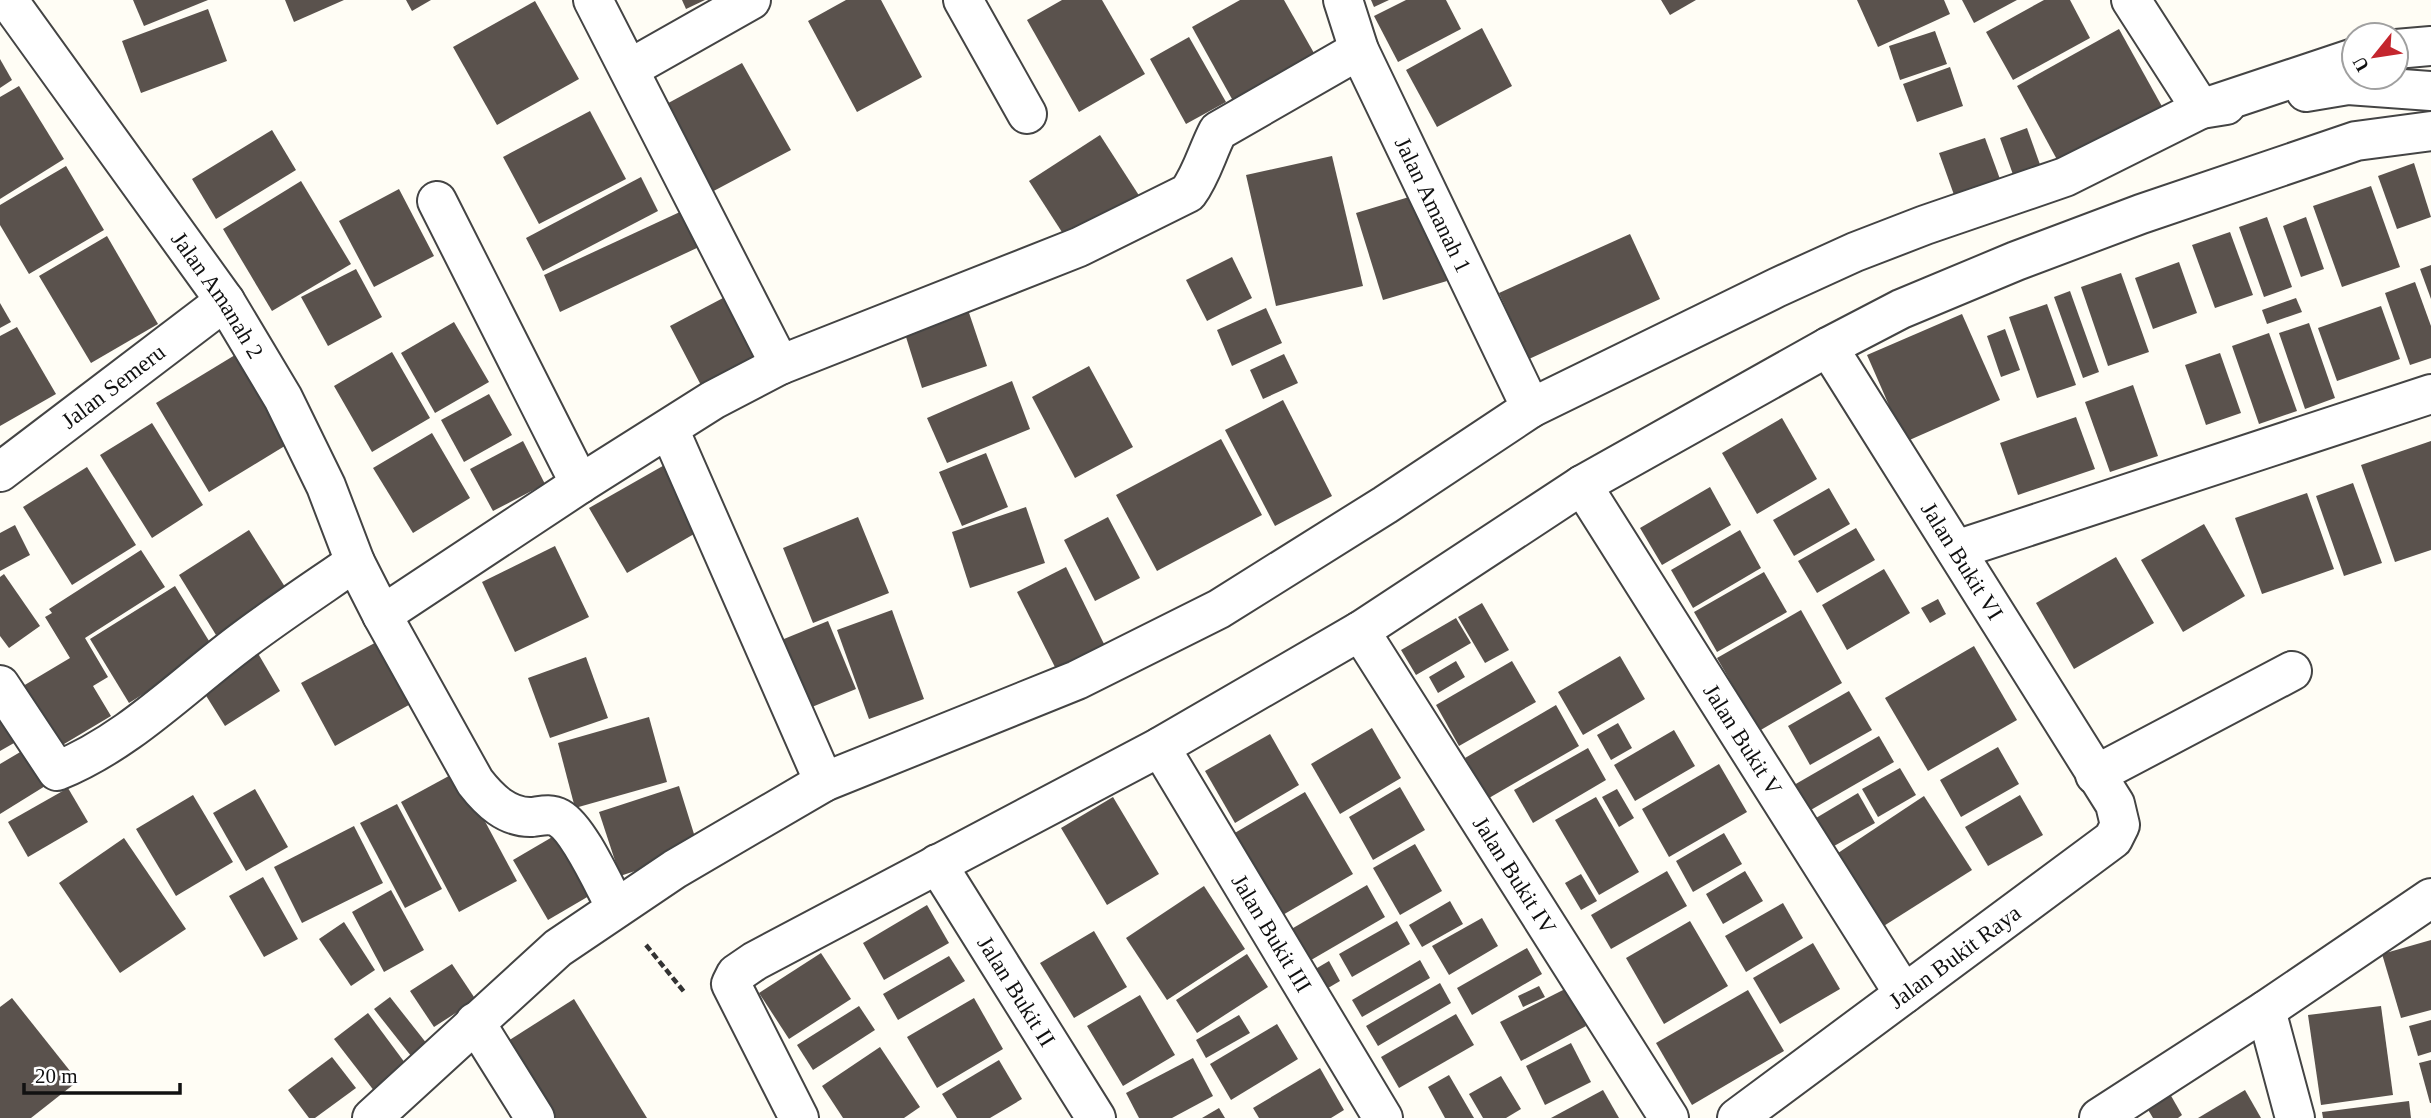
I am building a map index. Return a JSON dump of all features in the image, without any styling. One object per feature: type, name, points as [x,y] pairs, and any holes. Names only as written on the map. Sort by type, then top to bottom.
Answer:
[{"type":"street","name":"Jalan Amanah 2","points":[[8,0],[225,301],[283,398],[326,486],[355,562],[475,782],[486,796],[513,815],[551,815],[560,818],[586,852],[616,908]]},
{"type":"street","points":[[593,0],[780,365]]},
{"type":"street","points":[[629,69],[751,0]]},
{"type":"street","points":[[963,0],[1027,114]]},
{"type":"street","name":"Jalan Amanah 1","points":[[1343,0],[1359,50],[1531,408]]},
{"type":"street","points":[[2131,0],[2201,109]]},
{"type":"street","points":[[2410,48],[2431,46]]},
{"type":"street","points":[[382,615],[713,400],[780,365],[1079,247],[1188,193],[1199,178],[1207,152],[1218,131],[1359,50]]},
{"type":"street","points":[[372,1118],[558,948],[675,869],[824,782],[1077,680],[1219,609],[1385,505],[1531,408],[1855,252],[2065,177],[2201,109],[2340,63]]},
{"type":"street","points":[[2201,109],[2348,85],[2431,91]]},
{"type":"street","points":[[799,1118],[731,984],[736,974],[755,961],[1160,747],[1360,631],[1582,485],[1828,347],[1913,304],[2016,261],[2141,214],[2356,141],[2431,131]]},
{"type":"street","points":[[438,201],[580,484]]},
{"type":"street","name":"Jalan Semeru","points":[[0,472],[225,301]]},
{"type":"street","name":"Jalan Bukit VI","points":[[1828,347],[2095,775]]},
{"type":"street","points":[[1956,550],[2431,394]]},
{"type":"street","points":[[669,429],[824,782]]},
{"type":"street","name":"Jalan Bukit V","points":[[1582,485],[1904,994]]},
{"type":"street","points":[[0,685],[57,771],[75,764],[122,736],[246,638],[355,562]]},
{"type":"street","name":"Jalan Bukit IV","points":[[1360,631],[1669,1118]]},
{"type":"street","points":[[2095,775],[2292,671]]},
{"type":"street","name":"Jalan Bukit III","points":[[1160,747],[1384,1118]]},
{"type":"street","name":"Jalan Bukit Raya","points":[[1737,1118],[2113,839],[2120,825],[2115,804],[2095,775]]},
{"type":"street","name":"Jalan Bukit II","points":[[937,864],[1096,1118]]},
{"type":"street","points":[[2099,1118],[2266,1010],[2431,898]]},
{"type":"street","points":[[2266,1010],[2295,1118]]},
{"type":"street","points":[[475,1022],[535,1118]]},
{"type":"path","points":[[616,908],[689,998],[736,996]]},
{"type":"building","points":[[133,0],[208,0],[144,26]]},
{"type":"building","points":[[285,0],[344,0],[294,22]]},
{"type":"building","points":[[406,0],[431,0],[412,11]]},
{"type":"building","points":[[682,0],[705,0],[686,9]]},
{"type":"building","points":[[846,0],[881,0],[922,77],[857,112],[808,21]]},
{"type":"building","points":[[1062,0],[1102,0],[1145,74],[1079,112],[1027,20]]},
{"type":"building","points":[[1240,0],[1284,0],[1319,62],[1237,108],[1192,27]]},
{"type":"building","points":[[1371,0],[1389,0],[1374,7]]},
{"type":"building","points":[[1406,0],[1446,0],[1461,29],[1398,62],[1374,16]]},
{"type":"building","points":[[1661,0],[1696,0],[1670,15]]},
{"type":"building","points":[[1857,0],[1944,0],[1950,14],[1878,47]]},
{"type":"building","points":[[1962,0],[2017,0],[1974,23]]},
{"type":"building","points":[[2044,0],[2070,0],[2090,38],[2013,80],[1986,32]]},
{"type":"building","points":[[535,1],[579,79],[497,125],[453,47]]},
{"type":"building","points":[[208,9],[227,61],[141,93],[122,41]]},
{"type":"building","points":[[1482,28],[1512,86],[1437,127],[1406,70]]},
{"type":"building","points":[[2119,29],[2164,110],[2061,167],[2017,86]]},
{"type":"building","points":[[1935,31],[1947,64],[1900,80],[1889,46]]},
{"type":"building","points":[[1189,37],[1226,102],[1186,124],[1150,59]]},
{"type":"building","points":[[0,59],[12,80],[0,88]]},
{"type":"building","points":[[742,63],[791,150],[708,194],[661,107]]},
{"type":"building","points":[[1950,67],[1963,106],[1917,122],[1903,84]]},
{"type":"building","points":[[19,86],[64,159],[0,199],[0,97]]},
{"type":"building","points":[[590,111],[626,179],[539,224],[503,157]]},
{"type":"building","points":[[2027,128],[2043,173],[2016,183],[2000,138]]},
{"type":"building","points":[[272,130],[296,170],[216,219],[192,179]]},
{"type":"building","points":[[1100,135],[1140,197],[1069,243],[1029,181]]},
{"type":"building","points":[[1985,138],[2004,190],[1958,206],[1939,153]]},
{"type":"building","points":[[1332,156],[1363,286],[1276,306],[1246,175]]},
{"type":"building","points":[[2414,163],[2431,217],[2397,229],[2378,176]]},
{"type":"building","points":[[66,166],[104,230],[29,274],[0,225],[0,205]]},
{"type":"building","points":[[641,177],[658,211],[543,271],[526,238]]},
{"type":"building","points":[[301,181],[351,264],[272,311],[223,229]]},
{"type":"building","points":[[2371,186],[2400,267],[2342,287],[2313,206]]},
{"type":"building","points":[[399,189],[434,256],[374,287],[339,221]]},
{"type":"building","points":[[1419,194],[1447,281],[1383,300],[1356,213]]},
{"type":"building","points":[[682,211],[699,247],[560,312],[544,275]]},
{"type":"building","points":[[2267,217],[2292,287],[2264,297],[2239,227]]},
{"type":"building","points":[[2306,217],[2324,269],[2301,277],[2283,226]]},
{"type":"building","points":[[2230,232],[2253,295],[2215,308],[2192,245]]},
{"type":"building","points":[[1630,234],[1660,299],[1529,359],[1499,293]]},
{"type":"building","points":[[107,236],[158,324],[91,363],[39,276]]},
{"type":"building","points":[[1232,257],[1252,298],[1207,321],[1186,280]]},
{"type":"building","points":[[2179,262],[2197,313],[2153,329],[2135,278]]},
{"type":"building","points":[[2431,265],[2431,299],[2420,269]]},
{"type":"building","points":[[356,269],[382,317],[328,346],[301,297]]},
{"type":"building","points":[[2121,273],[2149,352],[2108,366],[2081,287]]},
{"type":"building","points":[[2415,282],[2431,326],[2431,358],[2410,365],[2385,293]]},
{"type":"building","points":[[2070,291],[2099,372],[2083,378],[2054,297]]},
{"type":"building","points":[[723,298],[758,363],[704,391],[670,326]]},
{"type":"building","points":[[964,298],[987,366],[922,388],[900,318]]},
{"type":"building","points":[[2296,298],[2302,312],[2267,324],[2262,310]]},
{"type":"building","points":[[0,303],[11,322],[0,328]]},
{"type":"building","points":[[2047,304],[2076,385],[2037,398],[2009,317]]},
{"type":"building","points":[[2381,306],[2400,359],[2337,381],[2318,328]]},
{"type":"building","points":[[1266,308],[1282,343],[1232,366],[1217,330]]},
{"type":"building","points":[[1962,314],[2000,400],[1905,442],[1867,355]]},
{"type":"building","points":[[454,322],[489,382],[435,413],[401,353]]},
{"type":"building","points":[[2309,323],[2335,398],[2305,409],[2279,333]]},
{"type":"building","points":[[17,327],[56,394],[0,426],[0,336]]},
{"type":"building","points":[[2005,329],[2020,370],[2001,377],[1987,336]]},
{"type":"building","points":[[2269,333],[2297,411],[2259,424],[2232,346]]},
{"type":"building","points":[[392,352],[430,418],[372,452],[334,386]]},
{"type":"building","points":[[2220,353],[2241,413],[2206,425],[2185,365]]},
{"type":"building","points":[[1284,354],[1298,383],[1263,399],[1250,370]]},
{"type":"building","points":[[235,355],[288,444],[209,492],[156,403]]},
{"type":"building","points":[[1089,366],[1133,447],[1075,478],[1032,397]]},
{"type":"building","points":[[1012,381],[1030,429],[947,463],[927,418]]},
{"type":"building","points":[[2133,385],[2158,456],[2110,472],[2085,402]]},
{"type":"building","points":[[489,394],[512,435],[464,462],[441,420]]},
{"type":"building","points":[[1283,400],[1332,496],[1275,526],[1225,430]]},
{"type":"building","points":[[2076,417],[2095,469],[2018,495],[2000,443]]},
{"type":"building","points":[[1782,418],[1817,479],[1757,514],[1722,453]]},
{"type":"building","points":[[152,423],[203,505],[152,538],[100,455]]},
{"type":"building","points":[[432,433],[470,498],[413,533],[373,468]]},
{"type":"building","points":[[1221,439],[1262,515],[1157,571],[1116,495]]},
{"type":"building","points":[[523,441],[545,484],[493,511],[470,469]]},
{"type":"building","points":[[2431,441],[2431,550],[2395,562],[2361,465]]},
{"type":"building","points":[[986,453],[1008,507],[962,526],[939,472]]},
{"type":"building","points":[[668,463],[706,527],[627,573],[589,508]]},
{"type":"building","points":[[87,467],[136,545],[72,585],[23,507]]},
{"type":"building","points":[[2353,483],[2382,563],[2344,576],[2316,496]]},
{"type":"building","points":[[1710,487],[1731,525],[1662,565],[1640,528]]},
{"type":"building","points":[[1829,488],[1850,524],[1794,556],[1773,520]]},
{"type":"building","points":[[2307,493],[2334,569],[2262,594],[2235,518]]},
{"type":"building","points":[[1026,507],[1045,563],[970,588],[952,532]]},
{"type":"building","points":[[858,517],[889,593],[813,623],[783,548]]},
{"type":"building","points":[[1108,517],[1140,578],[1095,601],[1064,540]]},
{"type":"building","points":[[2204,524],[2245,596],[2183,632],[2141,560]]},
{"type":"building","points":[[15,525],[30,555],[0,571],[0,533]]},
{"type":"building","points":[[1856,528],[1875,560],[1817,593],[1798,561]]},
{"type":"building","points":[[249,530],[287,590],[216,635],[179,575]]},
{"type":"building","points":[[1740,530],[1761,568],[1693,608],[1671,570]]},
{"type":"building","points":[[555,546],[589,617],[515,652],[482,582]]},
{"type":"building","points":[[141,550],[165,587],[85,638],[108,677],[93,686],[111,716],[49,753],[13,692],[70,658],[45,617],[52,613],[49,609]]},
{"type":"building","points":[[2116,557],[2154,623],[2074,669],[2036,603]]},
{"type":"building","points":[[1066,567],[1107,650],[1059,675],[1017,592]]},
{"type":"building","points":[[1884,569],[1910,613],[1847,650],[1822,605]]},
{"type":"building","points":[[1764,572],[1787,612],[1717,652],[1694,612]]},
{"type":"building","points":[[4,574],[40,626],[9,648],[0,636],[0,577]]},
{"type":"building","points":[[175,586],[214,649],[129,703],[90,639]]},
{"type":"building","points":[[1938,599],[1946,614],[1930,623],[1921,608]]},
{"type":"building","points":[[1482,603],[1509,650],[1485,663],[1458,617]]},
{"type":"building","points":[[892,610],[924,699],[869,719],[837,630]]},
{"type":"building","points":[[1801,610],[1842,683],[1759,731],[1717,658]]},
{"type":"building","points":[[1456,618],[1471,643],[1416,675],[1401,650]]},
{"type":"building","points":[[828,621],[856,689],[807,709],[779,641]]},
{"type":"building","points":[[382,639],[416,701],[335,746],[301,683]]},
{"type":"building","points":[[1974,646],[2017,720],[1928,771],[1885,698]]},
{"type":"building","points":[[256,650],[280,691],[225,726],[200,686]]},
{"type":"building","points":[[1620,656],[1645,699],[1583,735],[1558,692]]},
{"type":"building","points":[[586,657],[608,718],[550,738],[528,678]]},
{"type":"building","points":[[1456,661],[1465,677],[1438,693],[1429,677]]},
{"type":"building","points":[[1512,661],[1536,702],[1459,746],[1436,705]]},
{"type":"building","points":[[1849,691],[1872,730],[1810,765],[1788,726]]},
{"type":"building","points":[[1556,705],[1579,746],[1489,798],[1465,758]]},
{"type":"building","points":[[649,717],[667,782],[575,808],[558,743]]},
{"type":"building","points":[[0,718],[14,743],[0,751]]},
{"type":"building","points":[[1618,723],[1632,748],[1611,760],[1597,735]]},
{"type":"building","points":[[1372,728],[1401,778],[1340,814],[1311,764]]},
{"type":"building","points":[[1674,730],[1695,766],[1635,801],[1614,765]]},
{"type":"building","points":[[1270,734],[1299,785],[1235,823],[1205,771]]},
{"type":"building","points":[[1879,736],[1894,762],[1809,811],[1794,785]]},
{"type":"building","points":[[1998,747],[2019,784],[1961,817],[1940,780]]},
{"type":"building","points":[[27,748],[50,783],[0,814],[0,764]]},
{"type":"building","points":[[1588,748],[1606,780],[1533,823],[1514,790]]},
{"type":"building","points":[[1719,764],[1747,812],[1669,857],[1642,809]]},
{"type":"building","points":[[1900,768],[1916,795],[1878,817],[1862,789]]},
{"type":"building","points":[[458,771],[517,881],[459,912],[401,802]]},
{"type":"building","points":[[679,786],[699,850],[620,876],[599,812]]},
{"type":"building","points":[[1400,787],[1425,830],[1373,860],[1349,817]]},
{"type":"building","points":[[68,788],[88,822],[28,857],[8,822]]},
{"type":"building","points":[[255,789],[288,847],[246,871],[213,813]]},
{"type":"building","points":[[1617,789],[1634,818],[1619,827],[1602,797]]},
{"type":"building","points":[[1305,792],[1353,874],[1281,916],[1233,834]]},
{"type":"building","points":[[1858,793],[1875,823],[1827,850],[1811,821]]},
{"type":"building","points":[[193,795],[233,862],[176,896],[136,829]]},
{"type":"building","points":[[2020,795],[2043,835],[1988,866],[1965,827]]},
{"type":"building","points":[[1924,796],[1972,870],[1879,929],[1832,857]]},
{"type":"building","points":[[1113,797],[1159,874],[1107,905],[1061,828]]},
{"type":"building","points":[[1596,797],[1639,872],[1599,895],[1555,820]]},
{"type":"building","points":[[397,804],[442,889],[405,908],[360,823]]},
{"type":"building","points":[[354,826],[383,883],[302,923],[274,867]]},
{"type":"building","points":[[1724,833],[1742,864],[1693,892],[1676,861]]},
{"type":"building","points":[[554,836],[589,896],[548,920],[513,860]]},
{"type":"building","points":[[124,838],[186,929],[120,973],[59,883]]},
{"type":"building","points":[[1415,844],[1442,891],[1400,915],[1373,868]]},
{"type":"building","points":[[1667,871],[1687,906],[1611,949],[1591,915]]},
{"type":"building","points":[[1745,871],[1763,901],[1723,924],[1706,894]]},
{"type":"building","points":[[1581,874],[1597,901],[1581,910],[1565,883]]},
{"type":"building","points":[[263,877],[298,939],[264,957],[229,896]]},
{"type":"building","points":[[1367,885],[1385,917],[1306,963],[1288,931]]},
{"type":"building","points":[[1204,886],[1245,949],[1167,1000],[1126,938]]},
{"type":"building","points":[[391,890],[424,950],[384,972],[352,912]]},
{"type":"building","points":[[1450,901],[1463,924],[1422,947],[1409,925]]},
{"type":"building","points":[[1783,903],[1803,938],[1746,972],[1725,936]]},
{"type":"building","points":[[927,905],[949,943],[884,980],[863,943]]},
{"type":"building","points":[[1482,918],[1498,946],[1449,975],[1432,946]]},
{"type":"building","points":[[1397,921],[1410,944],[1352,977],[1339,954]]},
{"type":"building","points":[[1690,921],[1728,986],[1664,1024],[1626,958]]},
{"type":"building","points":[[344,922],[375,970],[351,986],[319,939]]},
{"type":"building","points":[[1094,931],[1127,987],[1074,1018],[1040,963]]},
{"type":"building","points":[[2431,940],[2431,1010],[2401,1018],[2382,954]]},
{"type":"building","points":[[1813,943],[1840,989],[1780,1024],[1753,978]]},
{"type":"building","points":[[1527,948],[1542,974],[1472,1015],[1457,988]]},
{"type":"building","points":[[821,953],[851,999],[789,1039],[759,993]]},
{"type":"building","points":[[1247,954],[1268,987],[1197,1033],[1176,1000]]},
{"type":"building","points":[[949,956],[965,981],[898,1020],[883,994]]},
{"type":"building","points":[[1420,960],[1430,978],[1362,1017],[1352,1000]]},
{"type":"building","points":[[1329,961],[1340,981],[1323,991],[1312,971]]},
{"type":"building","points":[[452,964],[476,1000],[434,1027],[410,991]]},
{"type":"building","points":[[1440,983],[1451,1003],[1378,1046],[1366,1026]]},
{"type":"building","points":[[1539,986],[1545,997],[1523,1007],[1518,996]]},
{"type":"building","points":[[1567,988],[1586,1026],[1521,1061],[1500,1022]]},
{"type":"building","points":[[1748,990],[1784,1051],[1692,1105],[1656,1043]]},
{"type":"building","points":[[1140,995],[1175,1055],[1123,1086],[1087,1026]]},
{"type":"building","points":[[390,997],[431,1049],[415,1061],[374,1009]]},
{"type":"building","points":[[12,998],[78,1081],[31,1118],[0,1118],[0,1007]]},
{"type":"building","points":[[974,998],[1003,1049],[937,1088],[907,1037]]},
{"type":"building","points":[[574,999],[647,1118],[556,1118],[508,1041]]},
{"type":"building","points":[[859,1006],[875,1030],[813,1070],[797,1045]]},
{"type":"building","points":[[2381,1006],[2393,1095],[2321,1105],[2308,1015]]},
{"type":"building","points":[[368,1013],[408,1067],[375,1092],[334,1039]]},
{"type":"building","points":[[1456,1014],[1474,1045],[1399,1088],[1381,1057]]},
{"type":"building","points":[[1239,1015],[1250,1033],[1206,1058],[1196,1040]]},
{"type":"building","points":[[2431,1020],[2431,1052],[2418,1056],[2409,1026]]},
{"type":"building","points":[[1277,1024],[1298,1059],[1231,1100],[1210,1064]]},
{"type":"building","points":[[1571,1043],[1591,1082],[1545,1105],[1526,1066]]},
{"type":"building","points":[[880,1047],[920,1107],[904,1118],[843,1118],[822,1086]]},
{"type":"building","points":[[332,1057],[356,1088],[315,1118],[309,1118],[288,1090]]},
{"type":"building","points":[[1193,1058],[1213,1096],[1172,1118],[1139,1118],[1126,1093]]},
{"type":"building","points":[[999,1060],[1022,1099],[990,1118],[957,1118],[942,1094]]},
{"type":"building","points":[[2431,1060],[2431,1103],[2430,1103],[2419,1063]]},
{"type":"building","points":[[1320,1068],[1344,1110],[1331,1118],[1259,1118],[1253,1108]]},
{"type":"building","points":[[1449,1075],[1474,1118],[1445,1118],[1428,1087]]},
{"type":"building","points":[[1501,1076],[1521,1109],[1506,1118],[1483,1118],[1469,1094]]},
{"type":"building","points":[[1603,1090],[1619,1118],[1551,1118]]},
{"type":"building","points":[[2245,1090],[2261,1118],[2198,1118]]},
{"type":"building","points":[[2170,1094],[2182,1115],[2178,1118],[2153,1118],[2147,1108]]},
{"type":"building","points":[[2409,1101],[2411,1118],[2323,1118],[2322,1112]]},
{"type":"building","points":[[1219,1108],[1225,1118],[1202,1118]]}]
